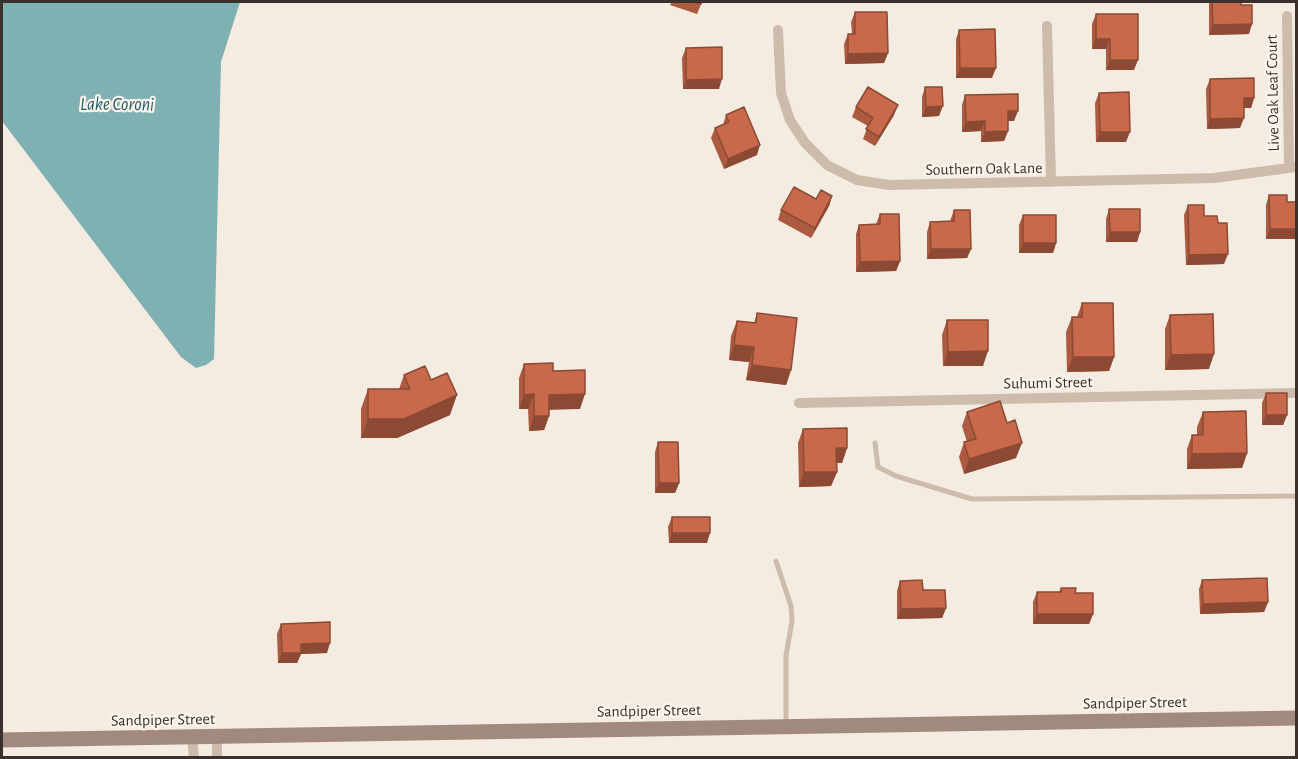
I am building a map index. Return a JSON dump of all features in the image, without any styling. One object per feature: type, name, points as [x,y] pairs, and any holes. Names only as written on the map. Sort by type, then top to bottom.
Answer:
[{"type":"street","name":"Live Oak Leaf Court","points":[[1287,16],[1293,168]]},
{"type":"street","points":[[1047,26],[1051,182]]},
{"type":"street","name":"Southern Oak Lane","points":[[778,30],[781,93],[790,120],[805,143],[827,165],[857,180],[889,185],[1214,178],[1293,168]]},
{"type":"street","name":"Suhumi Street","points":[[799,403],[1296,393]]},
{"type":"street","name":"Sandpiper Street","points":[[2,740],[1296,718]]},
{"type":"street","points":[[192,737],[194,758]]},
{"type":"street","points":[[217,737],[217,758]]},
{"type":"lane","points":[[875,443],[878,467],[896,476],[972,499],[1296,496]]},
{"type":"lane","points":[[776,561],[791,606],[792,621],[786,656],[786,727]]},
{"type":"water","name":"Lake Coroni","points":[[2,2],[240,2],[221,62],[214,359],[206,365],[196,368],[181,357],[2,121]]},
{"type":"building","points":[[1212,2],[1241,2],[1241,5],[1252,5],[1252,24],[1213,25]]},
{"type":"building","points":[[855,12],[887,12],[888,53],[848,54],[848,34],[855,34]]},
{"type":"building","points":[[1096,14],[1138,14],[1138,60],[1110,60],[1110,39],[1096,39]]},
{"type":"building","points":[[995,29],[996,68],[960,68],[959,30]]},
{"type":"building","points":[[722,47],[722,79],[686,80],[686,48]]},
{"type":"building","points":[[1254,78],[1254,98],[1244,98],[1244,118],[1210,119],[1210,79]]},
{"type":"building","points":[[868,87],[898,105],[879,137],[866,129],[873,118],[856,107]]},
{"type":"building","points":[[925,87],[942,87],[943,106],[926,107]]},
{"type":"building","points":[[1129,92],[1130,132],[1100,132],[1099,93]]},
{"type":"building","points":[[1018,94],[1018,111],[1008,111],[1008,131],[985,132],[985,121],[966,122],[965,95]]},
{"type":"building","points":[[744,107],[760,145],[728,159],[715,128],[729,122],[726,115]]},
{"type":"building","points":[[794,187],[816,199],[821,190],[832,196],[815,228],[781,210]]},
{"type":"building","points":[[1269,195],[1287,195],[1287,202],[1296,202],[1296,229],[1270,229]]},
{"type":"building","points":[[1188,205],[1204,205],[1204,216],[1217,216],[1218,223],[1227,223],[1228,254],[1189,255]]},
{"type":"building","points":[[1109,209],[1140,209],[1140,232],[1110,232]]},
{"type":"building","points":[[954,210],[970,210],[971,249],[931,249],[930,222],[954,221]]},
{"type":"building","points":[[880,214],[899,214],[900,261],[860,262],[859,225],[880,224]]},
{"type":"building","points":[[1023,215],[1056,215],[1056,243],[1023,243]]},
{"type":"building","points":[[1082,303],[1113,303],[1114,357],[1073,357],[1072,317],[1082,317]]},
{"type":"building","points":[[757,313],[797,318],[791,370],[752,365],[754,347],[734,345],[737,321],[756,323]]},
{"type":"building","points":[[1213,314],[1214,354],[1171,355],[1170,315]]},
{"type":"building","points":[[947,320],[988,320],[988,351],[948,352]]},
{"type":"building","points":[[553,363],[553,371],[585,370],[585,394],[549,395],[549,416],[534,416],[534,394],[524,395],[524,364]]},
{"type":"building","points":[[425,366],[431,380],[447,373],[457,395],[404,419],[368,419],[368,389],[410,389],[404,375]]},
{"type":"building","points":[[1266,393],[1287,393],[1287,415],[1266,415]]},
{"type":"building","points":[[1000,401],[1007,423],[1015,420],[1022,443],[969,459],[964,442],[976,439],[967,412]]},
{"type":"building","points":[[1246,411],[1247,453],[1192,454],[1192,435],[1203,435],[1203,412]]},
{"type":"building","points":[[847,428],[847,448],[836,448],[837,472],[804,472],[803,429]]},
{"type":"building","points":[[658,442],[678,442],[679,483],[659,483]]},
{"type":"building","points":[[672,517],[710,517],[710,533],[672,533]]},
{"type":"building","points":[[1267,578],[1268,602],[1203,604],[1202,580]]},
{"type":"building","points":[[922,580],[923,590],[945,590],[946,608],[901,609],[900,581]]},
{"type":"building","points":[[1061,588],[1076,588],[1075,593],[1093,593],[1093,614],[1037,614],[1037,592],[1061,592]]},
{"type":"building","points":[[330,622],[330,643],[301,644],[301,653],[282,653],[281,624]]}]
